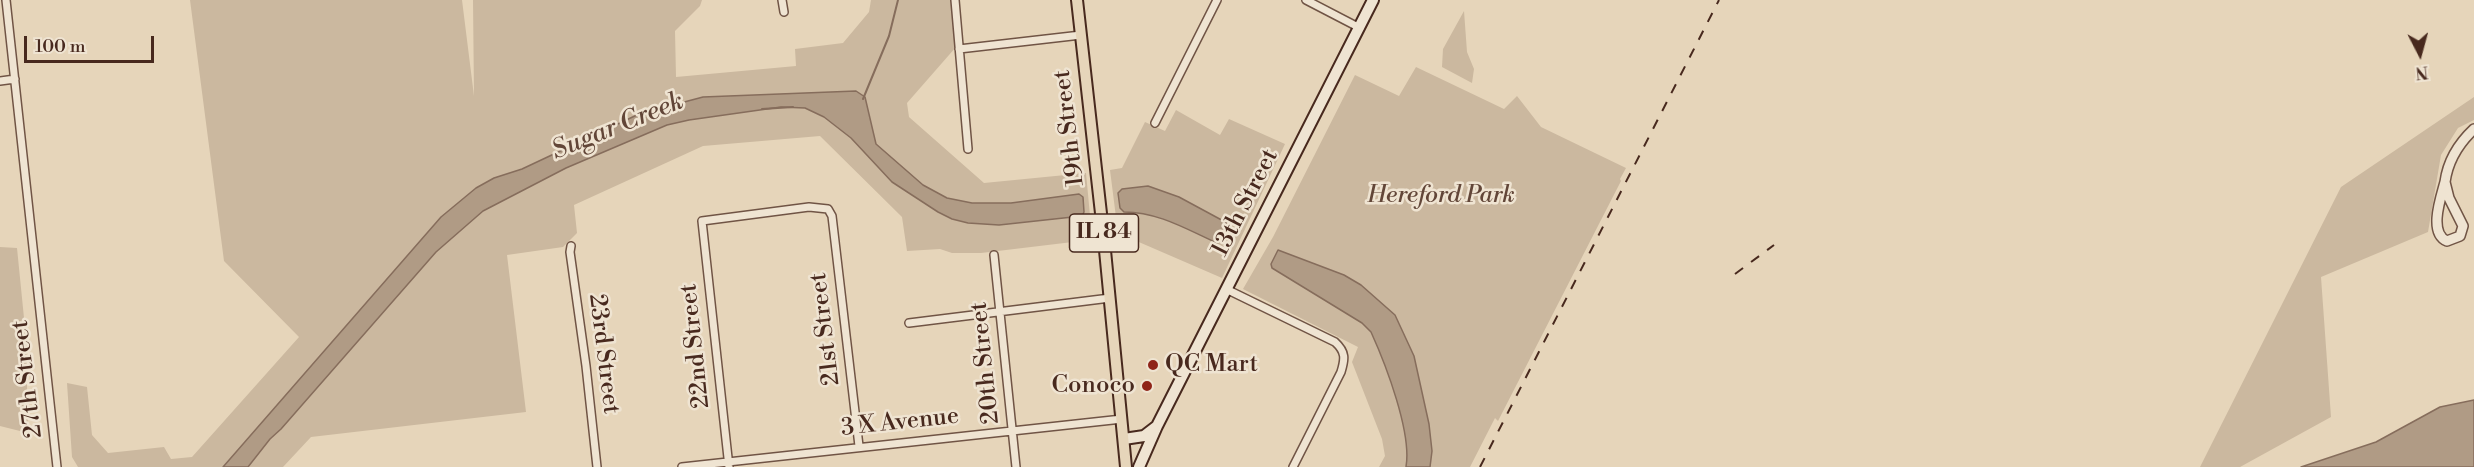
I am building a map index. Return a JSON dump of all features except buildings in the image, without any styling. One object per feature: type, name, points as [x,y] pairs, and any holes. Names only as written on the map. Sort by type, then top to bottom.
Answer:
[{"type":"main road","name":"19th Street","points":[[1077,0],[1126,467]]},
{"type":"main road","name":"13th Street","points":[[1139,467],[1157,426],[1373,0]]},
{"type":"main road","points":[[1124,439],[1144,435],[1157,426]]},
{"type":"street","name":"27th Street","points":[[6,0],[57,467]]},
{"type":"street","points":[[782,0],[784,12]]},
{"type":"street","points":[[955,0],[968,149]]},
{"type":"street","points":[[1155,123],[1217,0]]},
{"type":"street","points":[[1306,0],[1360,28]]},
{"type":"street","points":[[959,49],[1081,35]]},
{"type":"street","points":[[0,81],[15,79]]},
{"type":"street","points":[[2445,182],[2449,198],[2463,226],[2460,236],[2447,241],[2442,239],[2438,233],[2438,215],[2445,182],[2450,159],[2474,129]]},
{"type":"street","name":"21st Street","points":[[702,221],[809,207],[828,209],[832,216],[859,446]]},
{"type":"street","name":"22nd Street","points":[[702,221],[729,464]]},
{"type":"street","name":"23rd Street","points":[[571,246],[597,467]]},
{"type":"street","name":"20th Street","points":[[994,255],[1017,467]]},
{"type":"street","points":[[1226,289],[1335,342],[1342,348],[1345,357],[1341,372],[1293,467]]},
{"type":"street","points":[[909,323],[1110,298]]},
{"type":"street","name":"3 X Avenue","points":[[682,467],[729,464],[859,446],[1122,419]]},
{"type":"green space","points":[[190,0],[462,0],[474,96],[473,0],[702,0],[700,6],[675,31],[676,77],[796,66],[795,49],[843,43],[869,12],[871,0],[952,0],[956,47],[907,103],[909,117],[984,183],[1086,173],[1092,237],[1081,241],[981,253],[952,253],[940,249],[907,251],[902,217],[820,136],[703,146],[574,205],[577,233],[563,247],[507,255],[526,412],[311,437],[283,467],[78,467],[72,457],[67,383],[87,387],[92,435],[108,453],[164,447],[171,459],[192,457],[299,337],[224,261]]},
{"type":"green space","points":[[1464,11],[1467,52],[1474,69],[1472,83],[1442,67],[1443,49]]},
{"type":"green space","name":"Hereford Park","points":[[1416,67],[1504,109],[1517,96],[1541,127],[1626,168],[1498,421],[1495,418],[1470,467],[1379,467],[1385,456],[1382,439],[1352,362],[1358,347],[1243,289],[1273,237],[1355,75],[1399,96]]},
{"type":"green space","points":[[2474,97],[2474,120],[2458,128],[2441,155],[2428,232],[2321,277],[2331,417],[2240,467],[2200,467],[2341,187]]},
{"type":"green space","points":[[1176,110],[1220,135],[1229,119],[1285,144],[1222,278],[1118,233],[1110,170],[1122,168],[1145,122],[1165,131]]},
{"type":"green space","points":[[0,247],[17,248],[26,338],[28,433],[0,426]]},
{"type":"water","name":"Sugar Creek","points":[[856,91],[865,97],[876,144],[923,185],[947,198],[972,203],[1011,203],[1079,194],[1083,197],[1082,216],[999,225],[968,223],[952,219],[892,182],[851,138],[824,117],[805,108],[781,107],[667,125],[566,168],[483,211],[436,252],[270,439],[248,467],[223,467],[441,217],[476,188],[639,114],[703,97]]},
{"type":"water","points":[[1148,186],[1179,197],[1229,224],[1230,228],[1223,241],[1217,243],[1160,218],[1124,212],[1120,208],[1118,193],[1122,189]]},
{"type":"water","points":[[1278,250],[1344,275],[1361,285],[1395,315],[1414,356],[1429,424],[1432,451],[1430,467],[1406,467],[1407,453],[1402,418],[1384,362],[1371,332],[1362,323],[1272,268],[1271,264]]},
{"type":"water","points":[[2474,400],[2474,467],[2301,467],[2376,442],[2440,407]]},
{"type":"waterway","points":[[863,99],[889,36],[898,0]]},
{"type":"waterway","name":"Sugar Creek","points":[[762,109],[793,107]]},
{"type":"railway","points":[[1480,467],[1719,0]]},
{"type":"railway","points":[[1735,274],[1774,245]]},
{"type":"place","name":"QC Mart","points":[[1153,365]]},
{"type":"place","name":"Conoco","points":[[1147,386]]}]
